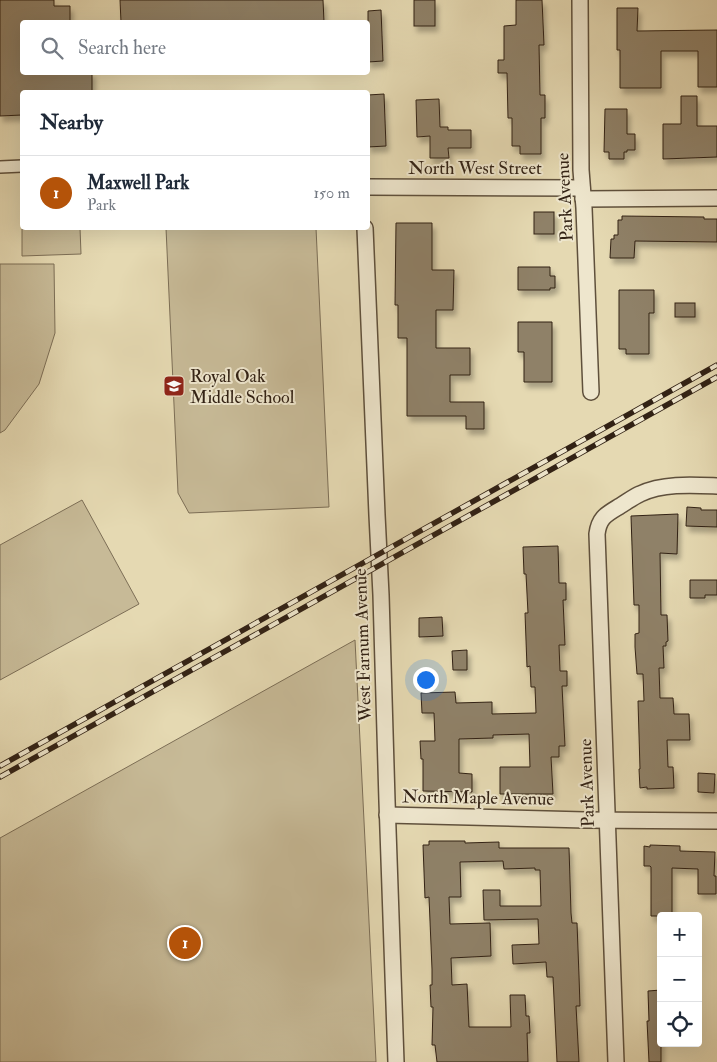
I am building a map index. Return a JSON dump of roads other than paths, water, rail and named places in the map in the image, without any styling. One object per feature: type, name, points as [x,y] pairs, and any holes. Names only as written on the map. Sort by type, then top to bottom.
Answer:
[{"type":"street","name":"Park Avenue","points":[[580,0],[583,193],[591,392]]},
{"type":"street","points":[[0,167],[20,166]]},
{"type":"street","name":"North West Street","points":[[370,187],[717,198]]},
{"type":"street","name":"West Farnum Avenue","points":[[365,230],[381,595],[396,1062]]},
{"type":"street","name":"Park Avenue","points":[[616,1062],[598,524],[602,518],[641,493],[654,489],[688,485],[717,486]]},
{"type":"street","name":"North Maple Avenue","points":[[387,815],[717,822]]},
{"type":"railway","points":[[0,766],[717,365]]},
{"type":"railway","points":[[0,777],[717,377]]},
{"type":"place","name":"Royal Oak Middle School","points":[[174,386]]},
{"type":"place","name":"Maxwell Park","points":[[185,943]]}]
